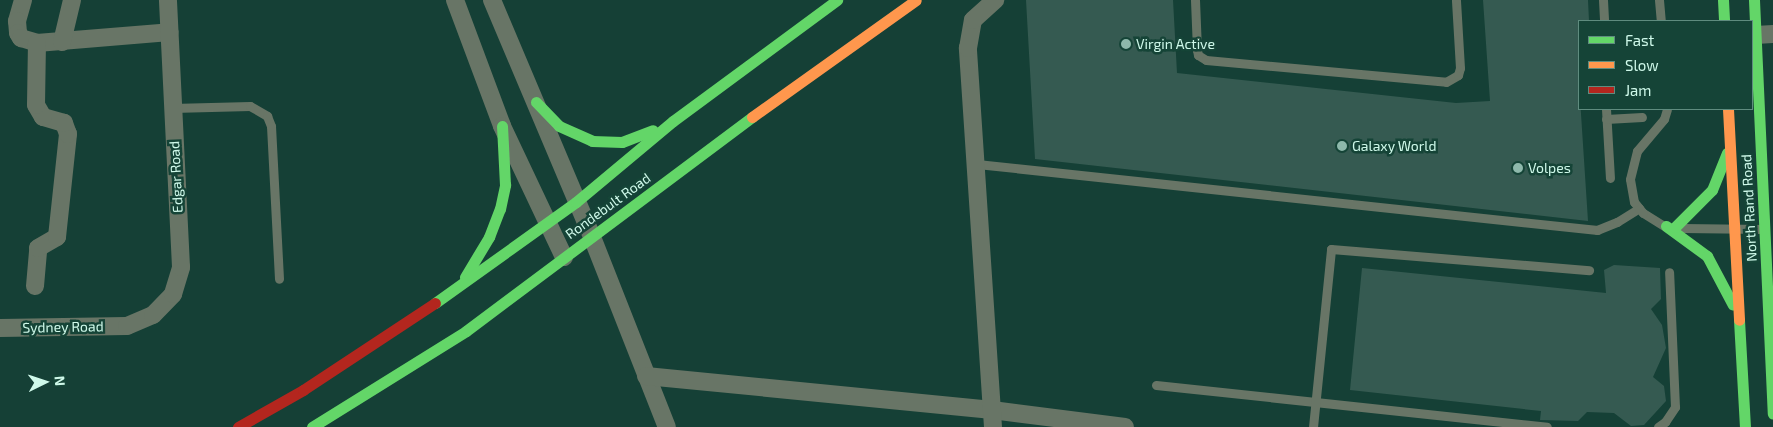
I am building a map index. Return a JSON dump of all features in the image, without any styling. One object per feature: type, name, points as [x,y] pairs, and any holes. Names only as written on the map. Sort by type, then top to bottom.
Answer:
[{"type":"main road","name":"Rondebult Road","points":[[238,427],[303,390],[459,288],[576,202],[673,121],[837,0]]},
{"type":"main road","name":"Rondebult Road","points":[[312,427],[466,331],[842,50],[916,0]]},
{"type":"main road","points":[[1723,0],[1724,20]]},
{"type":"main road","name":"North Rand Road","points":[[1754,0],[1765,35],[1765,229],[1773,414]]},
{"type":"main road","points":[[536,102],[559,126],[592,141],[622,142],[673,121]]},
{"type":"main road","name":"North Rand Road","points":[[1728,110],[1737,311],[1745,427]]},
{"type":"main road","points":[[459,288],[489,237],[500,209],[505,185],[502,126]]},
{"type":"main road","points":[[1729,147],[1712,190],[1670,227],[1707,256],[1737,311]]},
{"type":"street","points":[[23,0],[17,20],[18,33],[36,43],[170,32]]},
{"type":"street","points":[[62,42],[72,0]]},
{"type":"street","name":"Edgar Road","points":[[127,326],[141,322],[164,306],[178,281],[181,267],[168,0]]},
{"type":"street","points":[[455,0],[502,126],[564,256]]},
{"type":"street","points":[[492,0],[592,237],[667,427]]},
{"type":"street","points":[[993,419],[969,39],[973,20],[995,0]]},
{"type":"street","points":[[35,286],[38,248],[57,237],[68,134],[64,123],[42,117],[36,105],[36,43]]},
{"type":"street","name":"Sydney Road","points":[[0,328],[127,326]]},
{"type":"street","points":[[646,376],[993,419],[1125,427]]},
{"type":"lane","points":[[1195,0],[1197,50],[1198,55],[1206,60],[1446,82],[1458,75],[1460,68],[1456,0]]},
{"type":"lane","points":[[1603,0],[1604,20]]},
{"type":"lane","points":[[1660,0],[1661,20]]},
{"type":"lane","points":[[172,108],[250,106],[267,116],[271,126],[279,279]]},
{"type":"lane","points":[[1606,110],[1610,178]]},
{"type":"lane","points":[[1666,110],[1664,119],[1647,136],[1631,165],[1630,191],[1639,208],[1670,227],[1734,231],[1765,229]]},
{"type":"lane","points":[[1606,119],[1642,117]]},
{"type":"lane","points":[[977,164],[1597,230],[1618,222],[1639,208]]},
{"type":"lane","points":[[1313,427],[1331,249],[1589,270]]},
{"type":"lane","points":[[1658,427],[1666,422],[1674,407],[1670,272]]},
{"type":"lane","points":[[1156,385],[1547,427]]},
{"type":"building","points":[[1026,0],[1173,0],[1177,73],[1456,103],[1490,101],[1483,0],[1588,0],[1589,20],[1578,20],[1578,110],[1581,110],[1588,221],[1035,159]]},
{"type":"building","points":[[1614,265],[1660,268],[1661,299],[1651,309],[1662,325],[1666,348],[1653,377],[1664,386],[1666,401],[1644,425],[1631,426],[1614,413],[1587,412],[1578,421],[1540,420],[1541,411],[1350,390],[1362,268],[1606,293],[1604,270]]},
{"type":"traffic: fast","points":[[435,303],[576,202],[673,121],[837,0]]},
{"type":"traffic: fast","points":[[1723,0],[1724,20]]},
{"type":"traffic: fast","points":[[1754,0],[1773,414]]},
{"type":"traffic: fast","points":[[536,102],[559,126],[592,141],[622,142],[653,130]]},
{"type":"traffic: fast","points":[[312,427],[466,331],[752,117]]},
{"type":"traffic: fast","points":[[465,277],[489,237],[500,209],[505,185],[502,126]]},
{"type":"traffic: fast","points":[[1675,227],[1712,190],[1727,153]]},
{"type":"traffic: fast","points":[[1666,226],[1707,256],[1733,305]]},
{"type":"traffic: fast","points":[[1739,320],[1745,427]]},
{"type":"traffic: slow","points":[[752,117],[916,0]]},
{"type":"traffic: slow","points":[[1728,110],[1739,320]]},
{"type":"traffic: jam","points":[[238,427],[303,390],[435,303]]},
{"type":"place","name":"Virgin Active","points":[[1126,44]]},
{"type":"place","name":"Galaxy World","points":[[1342,146]]},
{"type":"place","name":"Volpes","points":[[1518,168]]}]
